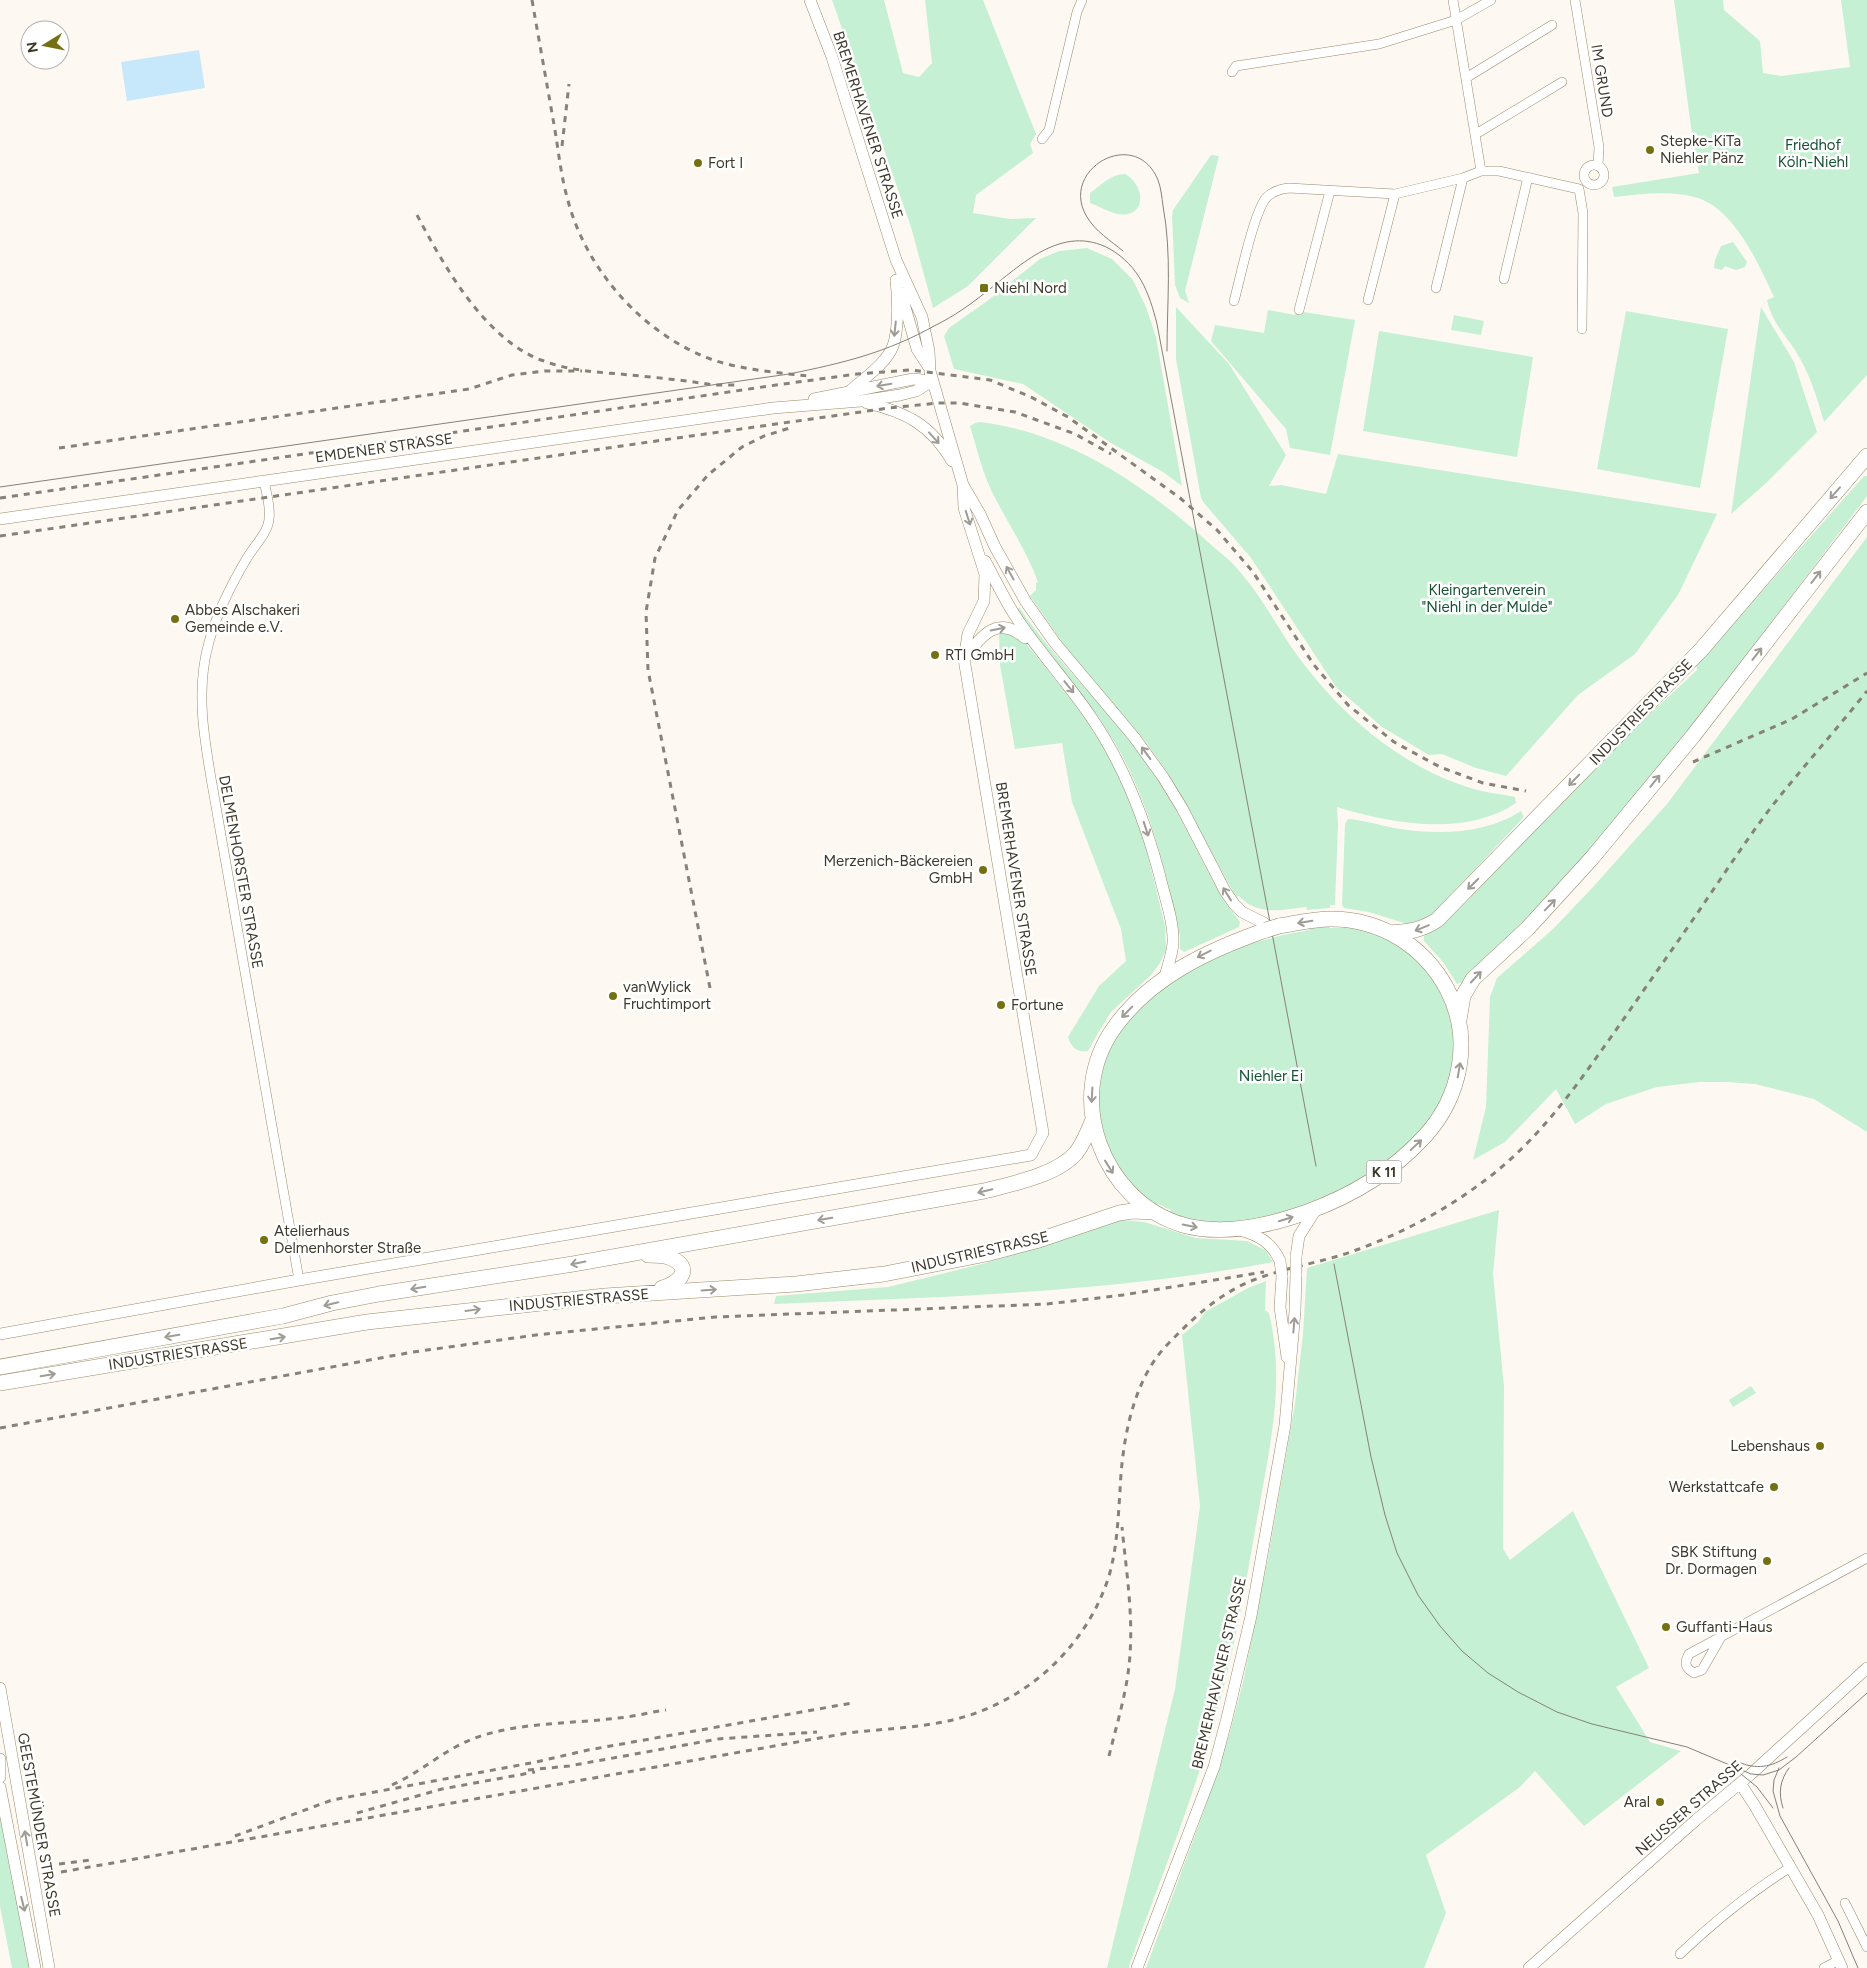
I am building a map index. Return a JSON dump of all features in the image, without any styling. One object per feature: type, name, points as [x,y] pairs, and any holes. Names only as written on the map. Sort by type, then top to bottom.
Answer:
[{"type":"highway","name":"INDUSTRIESTRASSE","points":[[1390,932],[1411,931],[1426,927],[1437,920],[1701,650],[1867,456]]},
{"type":"highway","points":[[1459,1022],[1464,996],[1473,979],[1528,928],[1592,858],[1693,736],[1867,512]]},
{"type":"highway","name":"K 11","points":[[1336,919],[1364,923],[1390,932],[1419,952],[1435,970],[1449,994],[1459,1022],[1458,1073],[1454,1090],[1439,1119],[1424,1137],[1387,1170],[1359,1189],[1316,1209],[1274,1222],[1235,1228],[1201,1228],[1183,1224],[1160,1215],[1126,1191],[1106,1162],[1099,1147],[1092,1122],[1091,1101],[1097,1062],[1112,1031],[1124,1015],[1164,980],[1201,956],[1224,944],[1270,926],[1336,919]]},
{"type":"highway","name":"INDUSTRIESTRASSE","points":[[0,1367],[275,1318],[332,1303],[379,1294],[573,1264],[626,1253],[949,1199],[1008,1185],[1046,1172],[1068,1160],[1080,1148],[1092,1122]]},
{"type":"highway","name":"INDUSTRIESTRASSE","points":[[0,1383],[366,1322],[625,1294],[796,1284],[884,1274],[986,1254],[1039,1240],[1119,1212],[1133,1211],[1160,1215]]},
{"type":"highway","points":[[625,1294],[670,1286],[679,1282],[683,1275],[682,1268],[671,1258],[659,1255],[626,1253]]},
{"type":"street","name":"BREMERHAVENER STRASSE","points":[[810,0],[834,66],[896,260],[922,317],[929,351],[928,366],[963,485],[1026,602],[1055,644],[1134,737],[1163,777],[1182,808],[1225,891],[1234,904],[1242,912],[1270,926]]},
{"type":"street","points":[[1042,139],[1049,130],[1082,0]]},
{"type":"street","points":[[1453,0],[1481,171]]},
{"type":"street","points":[[1232,72],[1236,66],[1378,44],[1456,20],[1491,0]]},
{"type":"street","name":"IM GRUND","points":[[1575,0],[1599,147],[1598,166],[1603,174],[1602,180],[1594,184],[1586,180],[1584,174],[1587,168],[1592,165],[1598,166]]},
{"type":"street","points":[[1466,78],[1552,26]]},
{"type":"street","points":[[1476,134],[1562,82]]},
{"type":"street","points":[[1234,301],[1256,219],[1267,197],[1276,190],[1289,188],[1394,194],[1463,178],[1481,171],[1499,171],[1579,189],[1583,213],[1582,329]]},
{"type":"street","points":[[1504,278],[1528,176]]},
{"type":"street","points":[[1436,288],[1463,178]]},
{"type":"street","name":"IM GRUND","points":[[1579,189],[1586,180]]},
{"type":"street","points":[[1300,310],[1330,191]]},
{"type":"street","points":[[1368,300],[1394,194]]},
{"type":"street","name":"BREMERHAVENER STRASSE","points":[[896,260],[896,280],[917,349],[928,366]]},
{"type":"street","points":[[850,391],[886,357],[893,346],[896,324],[896,280]]},
{"type":"street","name":"EMDENER STRASSE","points":[[773,408],[913,379],[932,382]]},
{"type":"street","name":"EMDENER STRASSE","points":[[0,519],[773,408],[861,401],[916,391],[932,382]]},
{"type":"street","name":"EMDENER STRASSE","points":[[861,401],[889,408],[922,424],[941,446],[959,474]]},
{"type":"street","name":"DELMENHORSTER STRASSE","points":[[264,481],[270,518],[266,529],[247,557],[221,606],[208,644],[202,684],[203,725],[214,801],[299,1280]]},
{"type":"street","name":"BREMERHAVENER STRASSE","points":[[299,1280],[1031,1155],[1043,1133],[964,659],[968,634],[984,601],[985,574],[964,508],[963,485]]},
{"type":"street","name":"BREMERHAVENER STRASSE","points":[[978,550],[1014,616],[1073,692],[1108,743],[1126,776],[1140,808],[1151,843],[1171,924],[1173,942],[1164,980]]},
{"type":"street","points":[[984,601],[998,591],[1012,593],[1026,602]]},
{"type":"street","name":"BREMERHAVENER STRASSE","points":[[964,659],[978,640],[995,628],[1015,630],[1038,649]]},
{"type":"street","name":"BREMERHAVENER STRASSE","points":[[1137,1968],[1214,1767],[1227,1718],[1251,1616],[1284,1425],[1290,1374],[1296,1258],[1299,1236],[1316,1209]]},
{"type":"street","name":"BREMERHAVENER STRASSE","points":[[1235,1228],[1265,1240],[1276,1252],[1280,1261],[1282,1276],[1280,1307],[1290,1374]]},
{"type":"street","points":[[0,1334],[299,1280]]},
{"type":"street","points":[[1721,1637],[1867,1558]]},
{"type":"street","name":"NEUSSER STRASSE","points":[[1529,1968],[1740,1783],[1867,1668]]},
{"type":"street","name":"GEESTEMÜNDER STRASSE","points":[[0,1688],[49,1968]]},
{"type":"street","name":"GEESTEMÜNDER STRASSE","points":[[0,1759],[0,1777]]},
{"type":"street","points":[[1740,1783],[1818,1915],[1841,1964],[1824,1968]]},
{"type":"street","name":"GEESTEMÜNDER STRASSE","points":[[0,1787],[35,1968]]},
{"type":"street","points":[[1680,1954],[1734,1906],[1791,1867]]},
{"type":"street","points":[[1845,1903],[1867,1947]]},
{"type":"green space","points":[[832,0],[884,0],[903,73],[919,77],[932,63],[925,0],[983,0],[1036,134],[1030,144],[1033,153],[976,195],[973,213],[1010,219],[1036,218],[968,286],[933,308],[911,227]]},
{"type":"green space","name":"Friedhof Köln-Niehl","points":[[1674,0],[1723,0],[1724,10],[1760,41],[1763,73],[1781,76],[1850,67],[1841,0],[1867,0],[1867,375],[1824,422],[1804,367],[1795,350],[1778,327],[1769,308],[1767,300],[1774,297],[1768,284],[1744,240],[1723,214],[1711,204],[1698,198],[1677,194],[1656,193],[1614,197],[1612,187],[1699,173]]},
{"type":"green space","points":[[1211,155],[1219,156],[1185,291],[1189,303],[1180,298],[1175,285],[1172,216],[1173,210]]},
{"type":"green space","points":[[1120,174],[1125,174],[1135,183],[1140,195],[1138,207],[1134,211],[1123,215],[1090,203],[1090,193],[1102,183]]},
{"type":"green space","points":[[1733,242],[1747,262],[1745,267],[1736,270],[1725,266],[1722,270],[1714,268],[1721,246]]},
{"type":"green space","points":[[1087,248],[1112,259],[1133,280],[1146,307],[1156,337],[1182,486],[1163,472],[1111,443],[1023,384],[954,369],[944,336],[949,328],[1040,259],[1059,251]]},
{"type":"green space","name":"Kleingartenverein \"Niehl in der Mulde\"","points":[[1176,307],[1229,364],[1286,455],[1269,486],[1281,485],[1326,494],[1338,454],[1717,514],[1678,595],[1635,654],[1578,695],[1506,776],[1476,768],[1442,754],[1429,755],[1382,727],[1336,687],[1251,558],[1201,498],[1176,359]]},
{"type":"green space","points":[[1761,307],[1794,362],[1817,432],[1765,484],[1731,514]]},
{"type":"green space","points":[[1268,310],[1295,315],[1297,311],[1355,320],[1330,455],[1290,448],[1286,429],[1211,341],[1215,325],[1264,333]]},
{"type":"green space","points":[[1626,311],[1728,329],[1700,488],[1597,469]]},
{"type":"green space","points":[[1454,315],[1484,321],[1481,335],[1451,330]]},
{"type":"green space","points":[[1379,331],[1533,357],[1517,457],[1363,431]]},
{"type":"green space","points":[[980,422],[1012,428],[1043,437],[1073,449],[1103,464],[1158,501],[1184,521],[1237,569],[1255,591],[1309,671],[1328,694],[1371,734],[1420,767],[1446,779],[1479,790],[1515,797],[1516,803],[1496,814],[1452,824],[1404,822],[1337,807],[1335,905],[1330,905],[1330,908],[1307,910],[1306,907],[1270,910],[1254,907],[1239,896],[1236,897],[1169,775],[1145,741],[1069,652],[1030,596],[1036,590],[1036,583],[1038,582],[985,476],[970,426]]},
{"type":"green space","points":[[1864,476],[1867,476],[1867,496],[1708,707],[1591,849],[1505,942],[1467,975],[1462,982],[1457,984],[1443,962],[1424,941],[1424,936],[1436,928],[1637,726],[1697,670],[1697,665]]},
{"type":"green space","points":[[1867,537],[1867,1132],[1814,1099],[1755,1084],[1700,1082],[1657,1087],[1606,1104],[1575,1124],[1556,1089],[1505,1142],[1473,1160],[1486,1107],[1490,997],[1497,978],[1553,929],[1667,804]]},
{"type":"green space","points":[[1019,607],[1050,648],[1117,723],[1148,763],[1169,797],[1226,903],[1240,922],[1239,927],[1184,952],[1180,949],[1180,936],[1161,857],[1134,780],[1098,716],[1017,610]]},
{"type":"green space","points":[[999,631],[1024,641],[1079,709],[1096,734],[1127,791],[1143,836],[1165,926],[1166,950],[1160,963],[1151,975],[1111,1012],[1088,1051],[1081,1051],[1075,1048],[1068,1037],[1099,986],[1126,961],[1121,929],[1072,802],[1062,743],[1015,749],[1000,665]]},
{"type":"green space","points":[[1521,811],[1524,817],[1429,918],[1407,924],[1369,912],[1344,908],[1342,905],[1345,824],[1348,819],[1394,828],[1443,832],[1476,829],[1491,825]]},
{"type":"green space","name":"Niehler Ei","points":[[1330,925],[1330,928],[1344,928],[1344,925],[1377,934],[1405,950],[1427,971],[1443,996],[1452,1025],[1454,1055],[1447,1087],[1433,1118],[1409,1144],[1360,1180],[1332,1195],[1295,1209],[1255,1220],[1216,1223],[1191,1220],[1169,1213],[1171,1210],[1158,1204],[1157,1206],[1138,1193],[1111,1160],[1096,1104],[1101,1068],[1116,1036],[1136,1010],[1161,989],[1198,965],[1241,946],[1309,930],[1309,927]]},
{"type":"green space","points":[[1499,1210],[1493,1274],[1504,1386],[1503,1549],[1510,1560],[1573,1511],[1649,1668],[1616,1687],[1650,1742],[1681,1751],[1584,1826],[1535,1771],[1520,1787],[1426,1855],[1446,1913],[1424,1968],[1146,1968],[1205,1808],[1230,1732],[1243,1682],[1268,1558],[1295,1404],[1303,1334],[1307,1268]]},
{"type":"green space","points":[[1123,1220],[1144,1222],[1196,1238],[1247,1241],[1265,1250],[1273,1262],[1149,1281],[1087,1287],[962,1296],[774,1304],[776,1296],[888,1287],[986,1263]]},
{"type":"green space","points":[[1266,1281],[1265,1310],[1269,1313],[1276,1362],[1272,1435],[1230,1661],[1198,1776],[1129,1968],[1107,1968],[1175,1689],[1200,1506],[1182,1335],[1198,1322],[1205,1312],[1248,1288]]},
{"type":"green space","points":[[1751,1386],[1756,1393],[1733,1407],[1729,1400]]},
{"type":"green space","points":[[0,1811],[31,1968],[12,1968],[0,1906]]},
{"type":"water","points":[[199,50],[205,88],[127,101],[121,62]]},
{"type":"tram line","points":[[1123,251],[1094,227],[1087,217],[1081,200],[1083,184],[1091,170],[1103,160],[1118,155],[1133,156],[1147,164],[1160,186],[1166,224],[1168,260],[1167,351]]},
{"type":"tram line","points":[[0,487],[809,370],[864,356],[918,335],[962,310],[1028,260],[1059,244],[1075,241],[1092,242],[1110,249],[1136,272],[1146,291],[1157,324],[1316,1166]]},
{"type":"tram line","points":[[1334,1264],[1371,1457],[1385,1515],[1397,1553],[1418,1595],[1440,1626],[1462,1651],[1488,1673],[1518,1692],[1557,1712],[1592,1724],[1687,1747],[1751,1774],[1763,1775],[1779,1770],[1796,1757],[1867,1693]]},
{"type":"tram line","points":[[1738,1762],[1758,1767],[1775,1763],[1787,1757]]},
{"type":"tram line","points":[[1779,1768],[1774,1780],[1773,1791],[1780,1816],[1838,1921],[1858,1968]]},
{"type":"tram line","points":[[1783,1808],[1781,1787],[1789,1768]]},
{"type":"tram line","points":[[1741,1774],[1757,1787],[1773,1808]]},
{"type":"railway","points":[[532,0],[567,197],[576,224],[588,250],[603,275],[642,318],[665,336],[690,350],[716,361],[739,367],[809,376]]},
{"type":"railway","points":[[562,146],[569,84]]},
{"type":"railway","points":[[417,215],[440,256],[468,298],[484,318],[520,350],[541,360],[580,370],[714,385],[736,385]]},
{"type":"railway","points":[[0,498],[857,374],[910,370],[990,380],[1031,397],[1068,417],[1180,498],[1217,530],[1253,572],[1314,665],[1348,705],[1394,742],[1440,767],[1483,783],[1526,791]]},
{"type":"railway","points":[[59,448],[469,389],[512,375],[545,371],[582,371]]},
{"type":"railway","points":[[0,536],[663,440],[889,408],[938,403],[959,403],[1015,412],[1075,434],[1111,454]]},
{"type":"railway","points":[[710,988],[648,670],[646,612],[655,558],[678,510],[708,475],[742,447],[764,436],[793,427]]},
{"type":"railway","points":[[1693,762],[1792,719],[1867,673]]},
{"type":"railway","points":[[226,1843],[848,1733],[911,1727],[948,1721],[976,1713],[1002,1702],[1026,1687],[1048,1670],[1068,1650],[1085,1627],[1099,1603],[1114,1555],[1123,1453],[1131,1414],[1145,1376],[1167,1345],[1201,1312],[1219,1298],[1240,1286],[1268,1275],[1344,1254],[1393,1235],[1458,1199],[1488,1178],[1524,1147],[1584,1075],[1772,806],[1867,691]]},
{"type":"railway","points":[[0,1428],[413,1352],[536,1335],[715,1317],[1047,1304],[1123,1295],[1264,1272]]},
{"type":"railway","points":[[1109,1756],[1125,1693],[1131,1638],[1130,1606],[1122,1527]]},
{"type":"railway","points":[[235,1836],[332,1800],[536,1762],[588,1750],[852,1703]]},
{"type":"railway","points":[[392,1785],[453,1748],[492,1733],[527,1726],[623,1717],[666,1710]]},
{"type":"railway","points":[[528,1770],[569,1766],[718,1739],[817,1732]]},
{"type":"railway","points":[[357,1813],[442,1789],[535,1772]]},
{"type":"railway","points":[[61,1872],[232,1842]]},
{"type":"railway","points":[[59,1864],[91,1860]]},
{"type":"place","name":"Stepke-KiTa Niehler Pänz","points":[[1650,150]]},
{"type":"place","name":"Fort I","points":[[698,163]]},
{"type":"place","name":"Niehl Nord","points":[[984,288]]},
{"type":"place","name":"Abbes Alschakeri Gemeinde e.V.","points":[[175,619]]},
{"type":"place","name":"RTI GmbH","points":[[935,655]]},
{"type":"place","name":"Merzenich-Bäckereien GmbH","points":[[983,870]]},
{"type":"place","name":"vanWylick Fruchtimport","points":[[613,996]]},
{"type":"place","name":"Fortune","points":[[1001,1005]]},
{"type":"place","name":"Atelierhaus Delmenhorster Straße","points":[[264,1240]]},
{"type":"place","name":"Lebenshaus","points":[[1820,1446]]},
{"type":"place","name":"Werkstattcafe","points":[[1774,1487]]},
{"type":"place","name":"SBK Stiftung Dr. Dormagen","points":[[1767,1561]]},
{"type":"place","name":"Guffanti-Haus","points":[[1666,1627]]},
{"type":"place","name":"Aral","points":[[1660,1802]]}]
